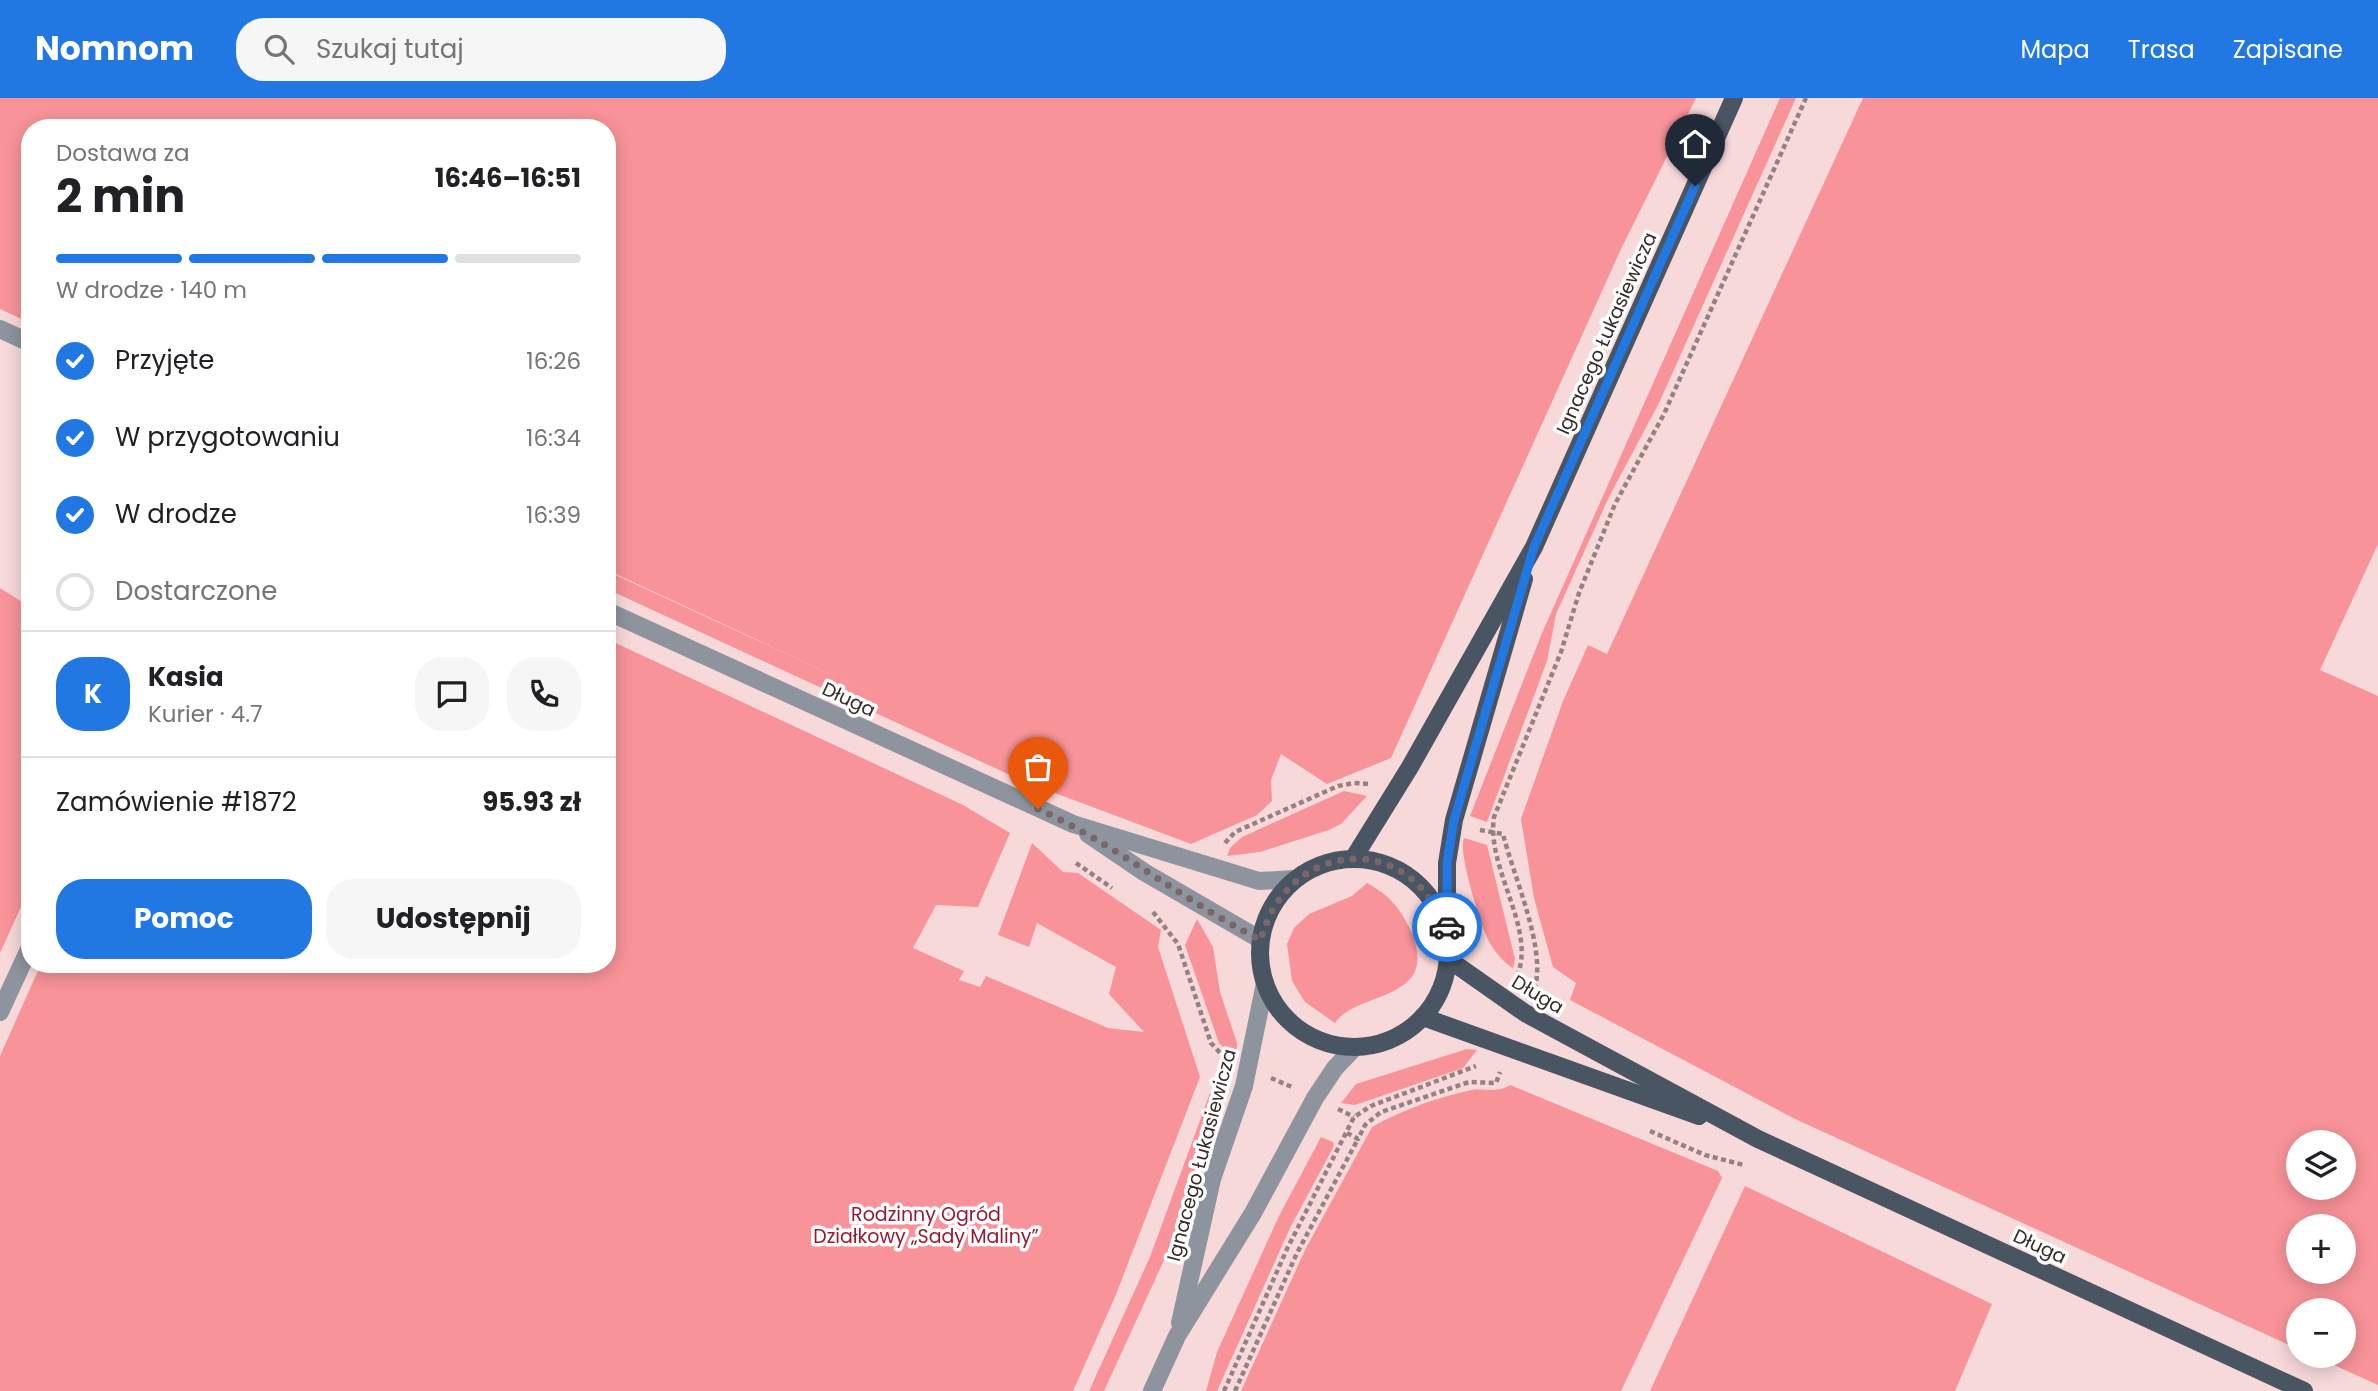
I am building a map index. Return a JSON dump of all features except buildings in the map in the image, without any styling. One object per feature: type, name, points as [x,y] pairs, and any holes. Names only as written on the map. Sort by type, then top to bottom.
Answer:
[{"type":"main road","name":"Ignacego Łukasiewicza","points":[[1353,859],[1534,547],[1734,98]]},
{"type":"main road","name":"Ignacego Łukasiewicza","points":[[1446,936],[1447,863],[1454,820],[1534,547]]},
{"type":"main road","points":[[1353,859],[1385,864],[1414,880],[1435,906],[1446,936],[1448,959],[1438,996],[1423,1017],[1403,1033],[1380,1043],[1355,1047],[1339,1046],[1307,1034],[1281,1012],[1265,983],[1261,969],[1261,940],[1266,917],[1278,897],[1295,879],[1332,861],[1353,859]]},
{"type":"main road","name":"Długa","points":[[1448,959],[1525,1013],[1758,1139],[2304,1391]]},
{"type":"main road","name":"Długa","points":[[1423,1017],[1511,1046],[1758,1139]]},
{"type":"street","points":[[0,329],[21,339]]},
{"type":"street","name":"Długa","points":[[616,615],[1073,824]]},
{"type":"street","points":[[1073,824],[1259,881],[1295,879]]},
{"type":"street","points":[[1073,824],[1144,872],[1261,940]]},
{"type":"street","points":[[0,1012],[21,966]]},
{"type":"street","name":"Ignacego Łukasiewicza","points":[[1177,1336],[1212,1179],[1248,1067],[1265,983]]},
{"type":"street","name":"Ignacego Łukasiewicza","points":[[1152,1391],[1177,1336],[1253,1213],[1315,1098],[1335,1068],[1355,1047]]},
{"type":"path","points":[[1507,1000],[1520,968],[1522,949],[1492,833],[1494,817],[1561,652],[1579,593],[1615,504],[1664,414],[1806,98]]},
{"type":"path","points":[[1208,866],[1214,853],[1235,832],[1338,786],[1362,783],[1393,793]]},
{"type":"path","points":[[1454,820],[1503,834],[1536,951],[1538,976],[1525,1013]]},
{"type":"path","points":[[1074,861],[1120,892]]},
{"type":"path","points":[[1144,905],[1161,920],[1178,944],[1216,1052],[1354,1117]]},
{"type":"path","points":[[1224,1391],[1287,1249],[1354,1117],[1371,1106],[1469,1071],[1480,1060],[1491,1040]]},
{"type":"path","points":[[1236,1391],[1297,1253],[1365,1125],[1381,1112],[1468,1082],[1496,1083],[1511,1046]]},
{"type":"path","points":[[1347,1133],[1357,1139]]},
{"type":"green space","points":[[0,98],[1696,98],[1621,249],[1391,758],[1327,784],[1281,754],[1271,780],[1272,801],[1257,815],[1191,844],[1023,781],[616,593],[616,575],[897,705],[616,574],[616,119],[21,119],[21,319],[0,309]]},
{"type":"green space","points":[[1780,98],[1796,98],[1659,403],[1609,497],[1556,614],[1547,661],[1487,822],[1470,816],[1542,633]]},
{"type":"green space","points":[[1863,98],[2378,98],[2378,544],[2320,670],[2378,696],[2378,1385],[2340,1368],[2356,1368],[2356,1298],[2286,1298],[2286,1344],[1793,1118],[1570,1000],[1576,983],[1553,967],[1534,898],[1521,819],[1563,701],[1588,645],[1607,654]]},
{"type":"green space","points":[[0,588],[21,601],[21,907],[0,953]]},
{"type":"green space","name":"Rodzinny Ogród Działkowy „Sady Maliny”","points":[[616,643],[963,805],[1010,833],[978,907],[936,905],[913,948],[964,971],[959,980],[980,987],[986,976],[1108,1028],[1144,1032],[1109,994],[1116,967],[1037,923],[1029,947],[998,935],[1032,843],[1063,872],[1078,873],[1161,930],[1158,947],[1200,1077],[1115,1297],[1073,1391],[0,1391],[0,1056],[37,973],[616,973]]},
{"type":"green space","points":[[1344,791],[1367,796],[1341,824],[1260,852],[1227,856],[1230,848],[1242,837]]},
{"type":"green space","points":[[1464,838],[1487,845],[1515,959],[1513,968],[1497,954],[1486,935],[1466,871]]},
{"type":"green space","points":[[1367,883],[1387,897],[1406,921],[1417,953],[1415,970],[1407,983],[1346,1013],[1335,1023],[1305,1002],[1292,981],[1287,944],[1294,928],[1309,914],[1352,896]]},
{"type":"green space","points":[[1197,919],[1213,947],[1220,992],[1237,1043],[1237,1059],[1219,1043],[1185,945]]},
{"type":"green space","points":[[1467,1049],[1477,1050],[1463,1068],[1355,1105],[1341,1103],[1356,1084]]},
{"type":"green space","points":[[1510,1085],[1718,1171],[1722,1178],[1621,1391],[1241,1391],[1305,1250],[1372,1127],[1446,1096],[1472,1090],[1501,1089]]},
{"type":"green space","points":[[1210,1093],[1226,1097],[1165,1258],[1104,1391],[1089,1391],[1150,1257]]},
{"type":"green space","points":[[1321,1137],[1333,1142],[1334,1146],[1290,1228],[1217,1391],[1206,1391],[1217,1352],[1279,1216]]},
{"type":"green space","points":[[1745,1186],[1992,1304],[1955,1391],[1650,1391]]},
{"type":"way so far","points":[[1038,809],[1073,824],[1144,872],[1261,940],[1266,917],[1278,897],[1295,879],[1332,861],[1353,859],[1385,864],[1414,880],[1435,906],[1446,936],[1447,927]]},
{"type":"route","points":[[1447,927],[1447,863],[1454,820],[1534,547],[1695,186]]}]
